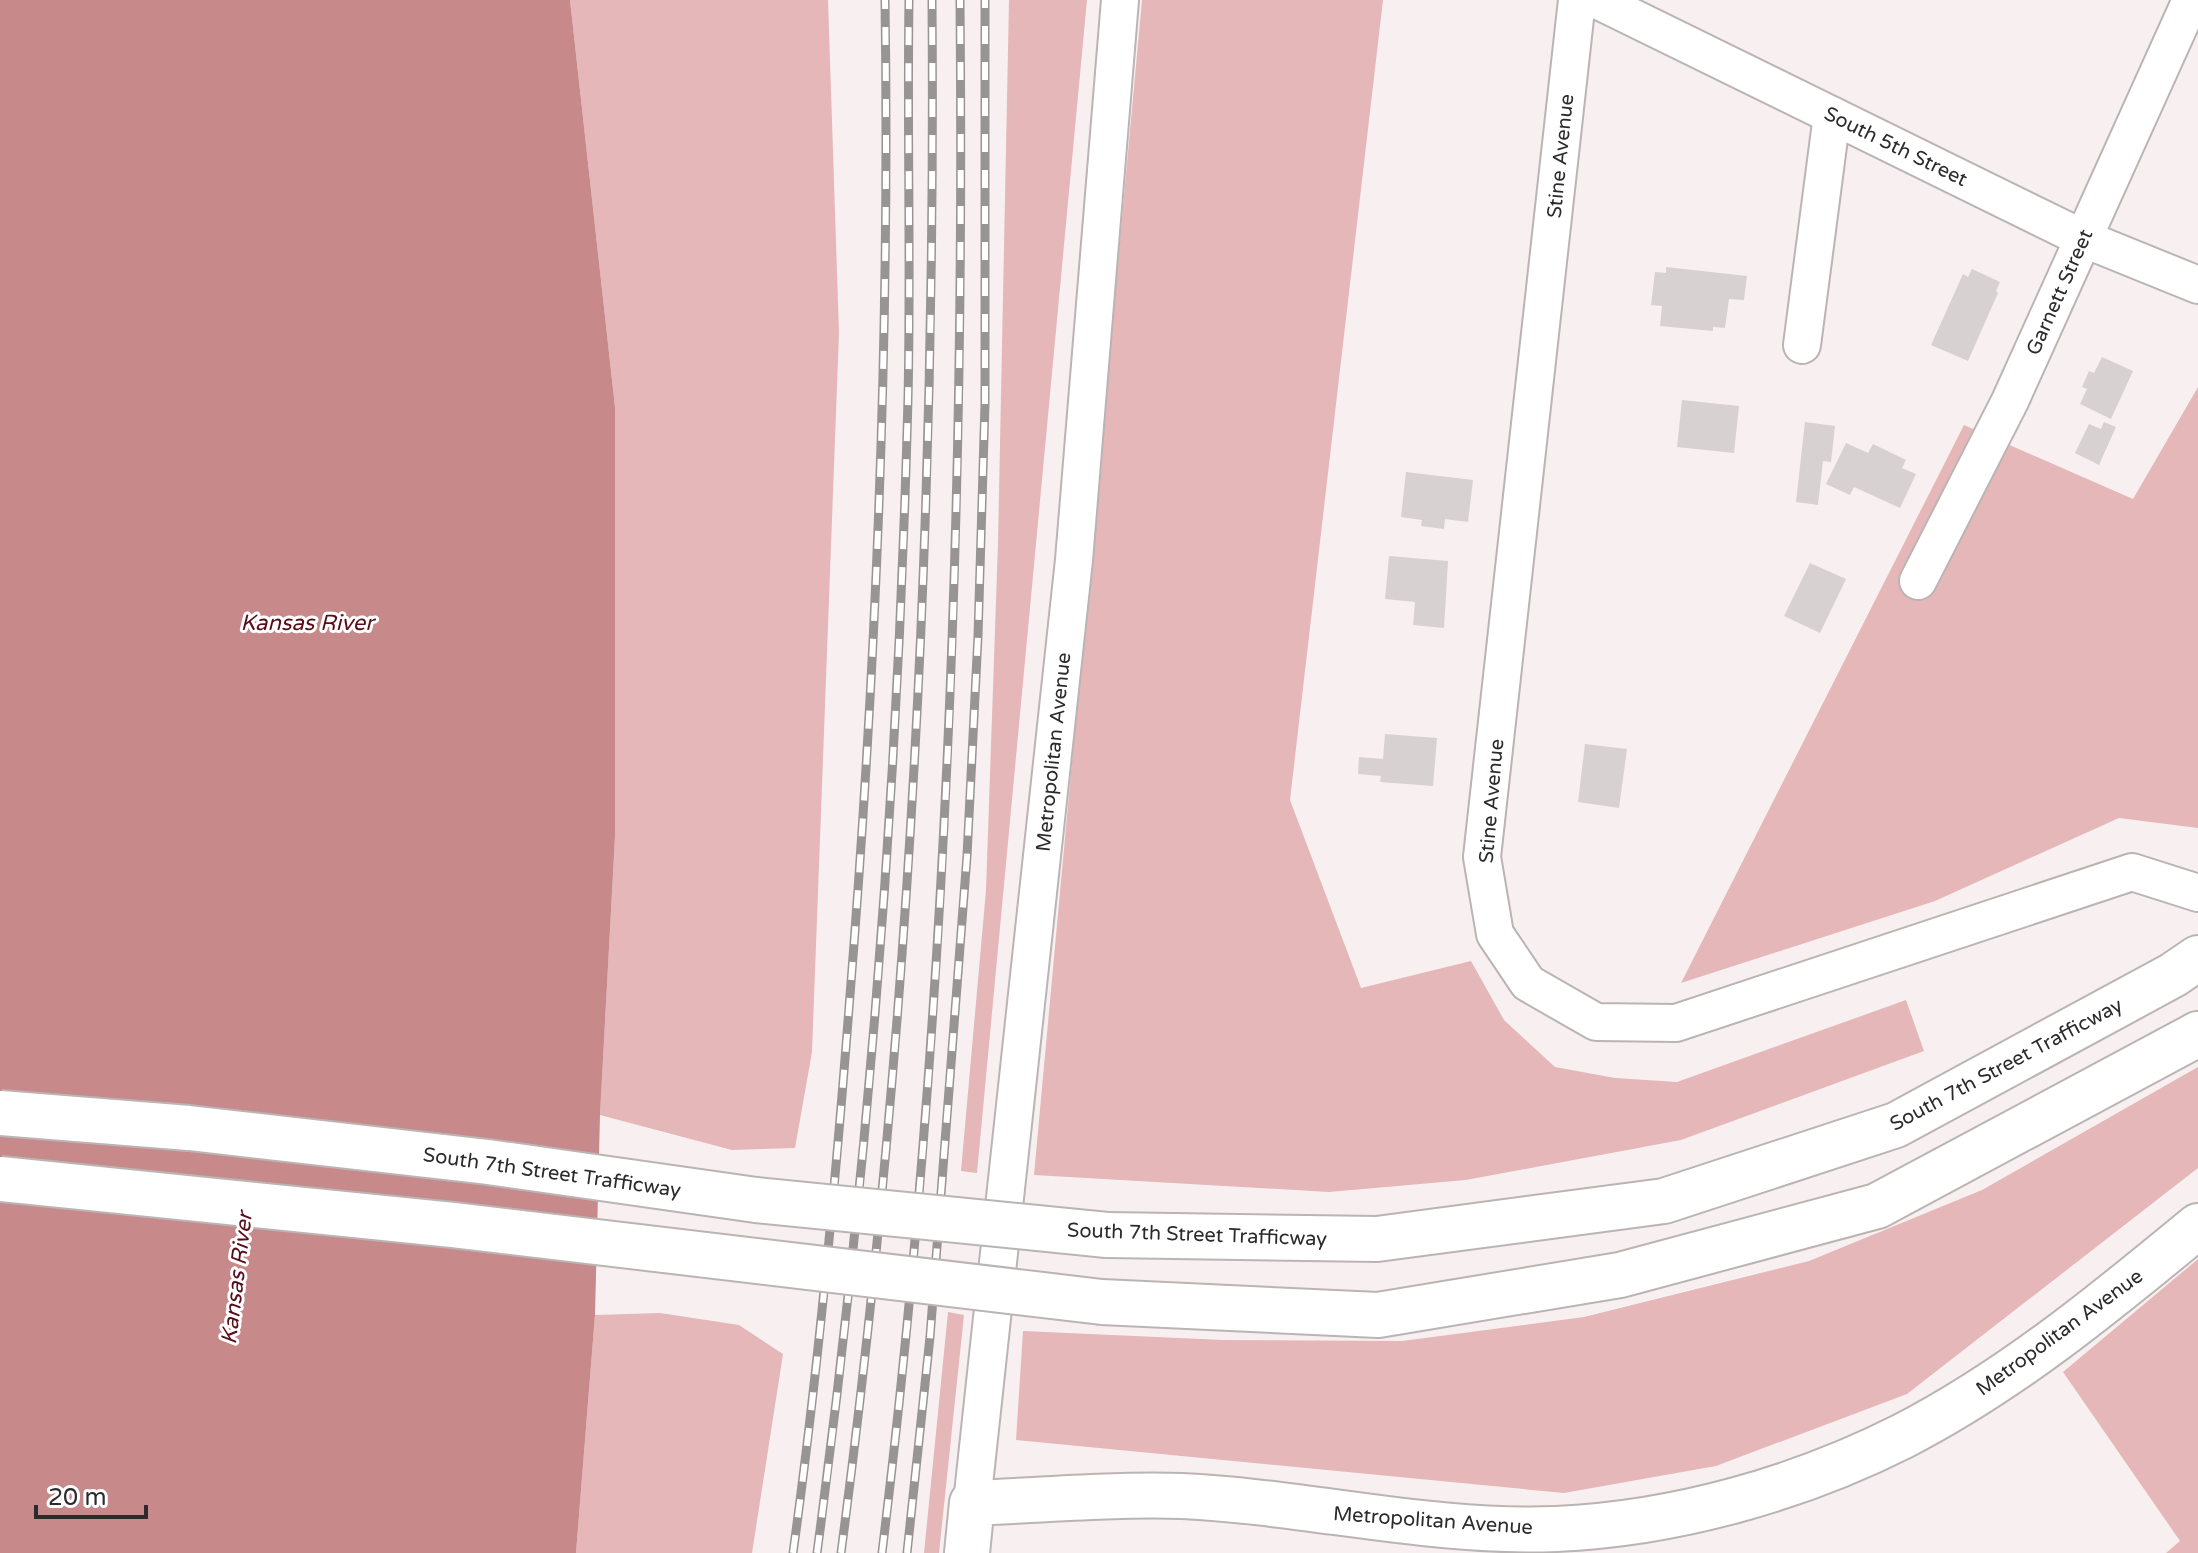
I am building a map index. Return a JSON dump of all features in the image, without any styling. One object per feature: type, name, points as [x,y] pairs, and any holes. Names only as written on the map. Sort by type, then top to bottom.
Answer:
[{"type":"main road","name":"South 7th Street Trafficway","points":[[0,1113],[189,1128],[488,1162],[756,1200],[1107,1235],[1377,1239],[1664,1201],[1896,1125],[2173,975],[2198,958]]},
{"type":"main road","points":[[0,1179],[453,1225],[1102,1302],[1378,1315],[1620,1275],[1877,1206],[2198,1034]]},
{"type":"main road","name":"Metropolitan Avenue","points":[[967,1553],[972,1503],[1183,1496],[1480,1540],[1623,1523],[1764,1491],[1846,1462],[1904,1435],[2016,1366],[2198,1226]]},
{"type":"street","name":"Metropolitan Avenue","points":[[972,1503],[1074,560],[1120,0]]},
{"type":"street","name":"Stine Avenue","points":[[1577,0],[1482,857],[1495,934],[1528,983],[1596,1022],[1676,1023],[2132,872],[2198,893]]},
{"type":"street","name":"South 5th Street","points":[[1597,0],[2082,238],[2198,285]]},
{"type":"street","name":"Garnett Street","points":[[1918,581],[2010,401],[2191,0]]},
{"type":"street","points":[[1802,345],[1832,115]]},
{"type":"shaded area","points":[[570,0],[828,0],[839,333],[812,1052],[795,1148],[732,1150],[600,1115],[615,837],[615,407]]},
{"type":"shaded area","points":[[1009,0],[1087,0],[977,1173],[961,1171],[986,890],[998,543]]},
{"type":"shaded area","points":[[1142,0],[1383,0],[1290,800],[1361,988],[1471,961],[1504,1020],[1555,1067],[1615,1078],[1677,1082],[1906,1000],[1924,1051],[1681,1140],[1466,1180],[1329,1192],[1034,1175]]},
{"type":"shaded area","points":[[2198,387],[2198,828],[2119,818],[1935,901],[1681,983],[1964,425],[2133,499]]},
{"type":"shaded area","points":[[2198,1067],[2198,1168],[1907,1394],[1716,1466],[1564,1493],[1016,1440],[1023,1331],[1224,1340],[1402,1341],[1584,1317],[1809,1261],[1982,1190]]},
{"type":"shaded area","points":[[2198,1259],[2198,1553],[2166,1553],[2180,1541],[2063,1372]]},
{"type":"shaded area","points":[[948,1312],[964,1315],[939,1553],[924,1553]]},
{"type":"shaded area","points":[[660,1313],[739,1325],[783,1354],[752,1553],[576,1553],[595,1315]]},
{"type":"water","name":"Kansas River","points":[[0,0],[570,0],[615,407],[615,837],[600,1115],[595,1315],[576,1553],[0,1553]]},
{"type":"building","points":[[1666,267],[1747,276],[1744,300],[1729,299],[1725,328],[1713,327],[1713,331],[1660,326],[1662,306],[1651,305],[1655,272],[1666,273]]},
{"type":"building","points":[[1972,269],[2000,282],[1968,361],[1931,345],[1963,274],[1968,277]]},
{"type":"building","points":[[2102,357],[2133,371],[2111,419],[2080,404],[2087,389],[2082,387],[2089,371],[2094,373]]},
{"type":"building","points":[[1682,400],[1739,406],[1734,453],[1677,447]]},
{"type":"building","points":[[1805,422],[1835,426],[1831,462],[1823,461],[1818,505],[1796,502]]},
{"type":"building","points":[[2104,422],[2116,427],[2099,465],[2075,453],[2089,424],[2101,429]]},
{"type":"building","points":[[1846,443],[1868,453],[1873,444],[1906,460],[1902,468],[1916,474],[1900,508],[1854,487],[1850,495],[1826,484]]},
{"type":"building","points":[[1406,472],[1473,480],[1468,522],[1445,519],[1444,529],[1421,526],[1422,520],[1401,517]]},
{"type":"building","points":[[1389,556],[1448,561],[1444,628],[1413,625],[1415,602],[1385,599]]},
{"type":"building","points":[[1810,563],[1846,579],[1820,633],[1784,616]]},
{"type":"building","points":[[1385,734],[1437,738],[1433,786],[1380,782],[1381,776],[1358,774],[1359,757],[1383,759]]},
{"type":"building","points":[[1585,744],[1627,749],[1619,808],[1578,802]]},
{"type":"railway","points":[[793,1553],[832,1213],[867,756],[883,378],[885,0]]},
{"type":"railway","points":[[817,1553],[866,1122],[897,688],[908,399],[909,0]]},
{"type":"railway","points":[[841,1553],[865,1360],[884,1166],[914,778],[929,389],[932,0]]},
{"type":"railway","points":[[882,1553],[904,1360],[921,1166],[936,972],[946,778],[959,389],[960,0]]},
{"type":"railway","points":[[907,1553],[930,1337],[967,856],[985,403],[985,0]]}]
